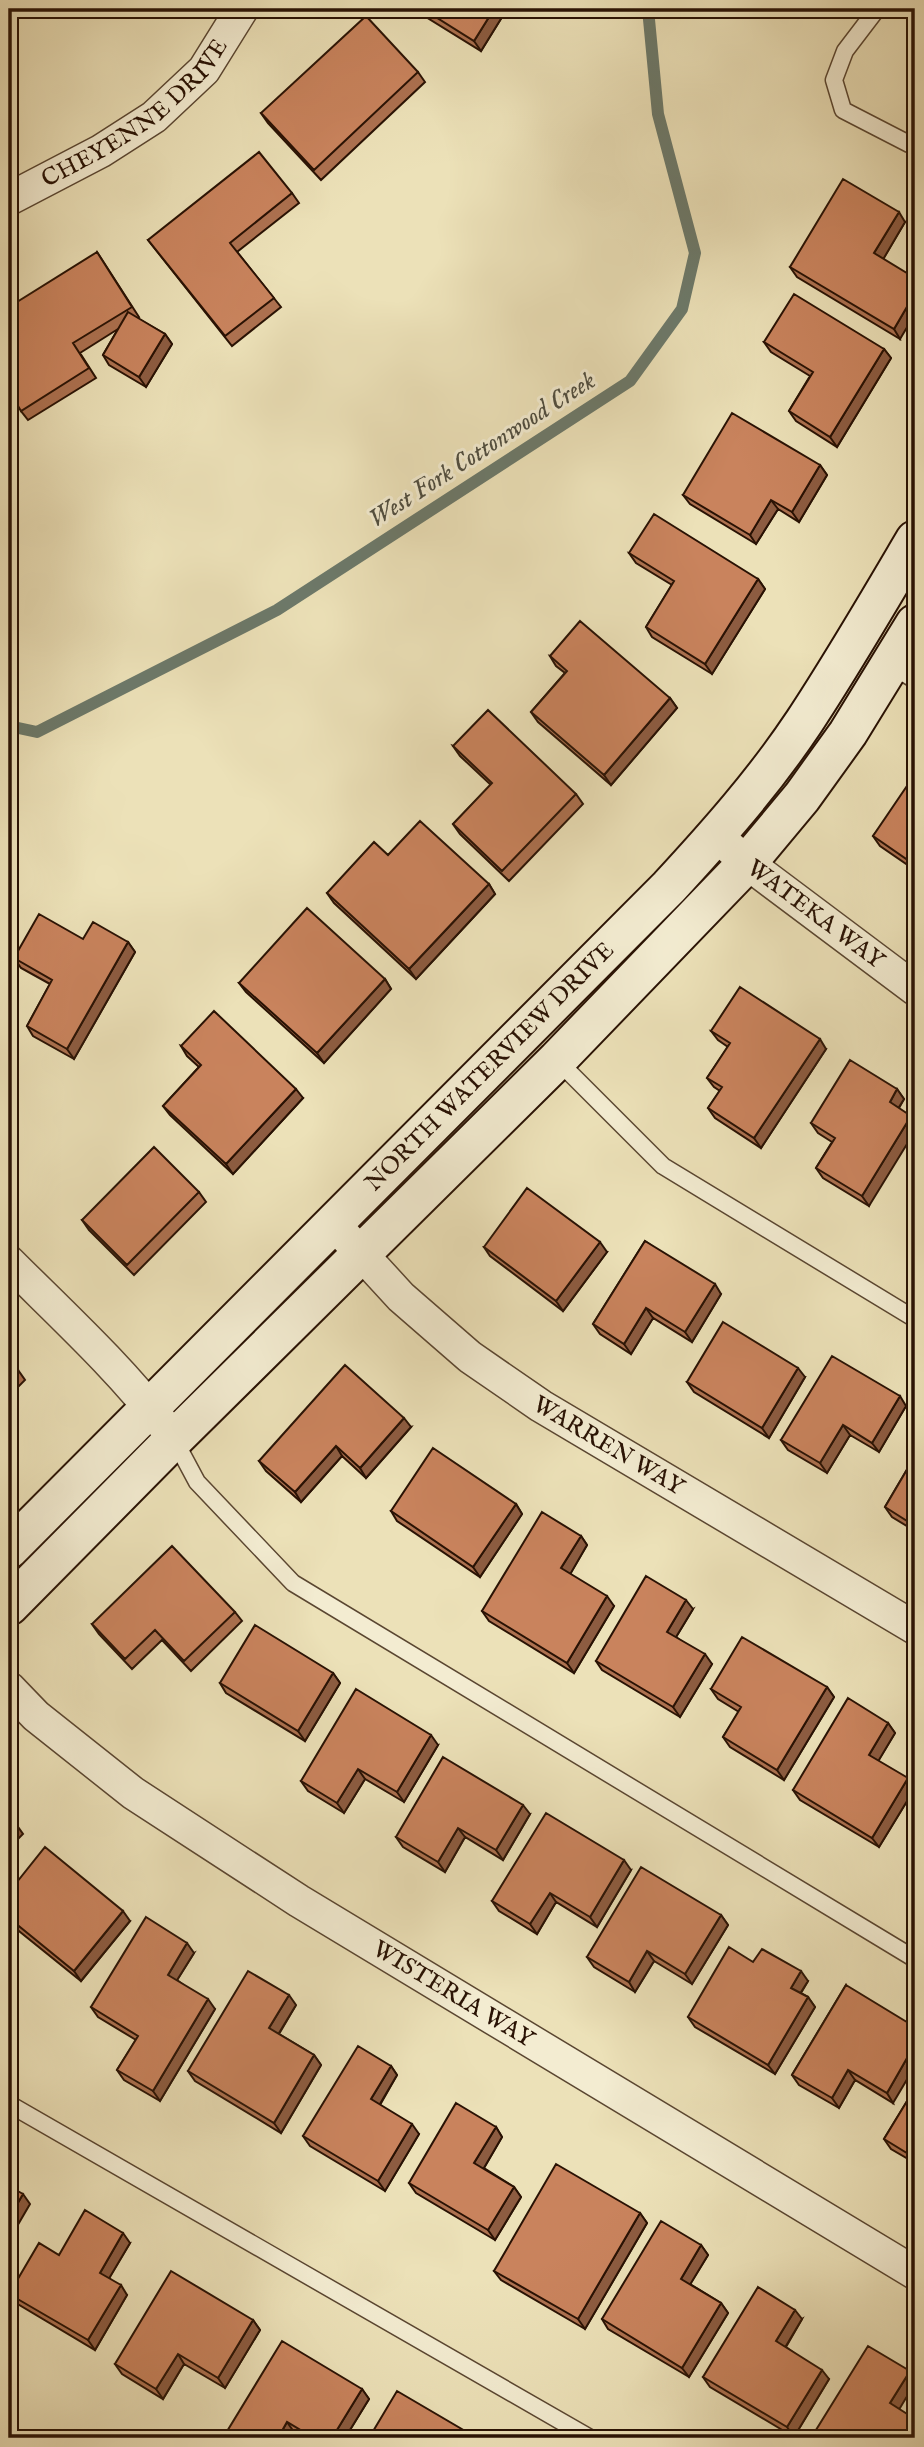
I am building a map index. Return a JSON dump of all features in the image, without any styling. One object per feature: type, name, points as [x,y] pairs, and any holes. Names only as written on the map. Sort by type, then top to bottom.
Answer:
[{"type":"street","name":"CHEYENNE DRIVE","points":[[9,199],[101,151],[155,117],[204,70],[242,9]]},
{"type":"street","name":"NORTH WATERVIEW DRIVE","points":[[9,1549],[717,836],[803,723],[915,540]]},
{"type":"street","name":"NORTH WATERVIEW DRIVE","points":[[9,1606],[556,1060],[747,863],[803,797],[848,733],[903,673],[915,624]]},
{"type":"street","name":"WATEKA WAY","points":[[717,836],[747,863],[915,989]]},
{"type":"street","name":"WARREN WAY","points":[[334,1224],[401,1297],[470,1357],[541,1406],[915,1628]]},
{"type":"street","points":[[9,1262],[149,1407],[174,1439]]},
{"type":"street","name":"WISTERIA WAY","points":[[9,1688],[36,1716],[132,1793],[299,1901],[915,2273]]},
{"type":"lane","points":[[877,9],[845,51],[834,80],[843,110],[913,143]]},
{"type":"lane","points":[[556,1060],[663,1166],[915,1319]]},
{"type":"lane","points":[[174,1439],[197,1482],[293,1583],[915,1959]]},
{"type":"lane","points":[[9,2104],[590,2438]]},
{"type":"building","points":[[423,9],[494,9],[474,41]]},
{"type":"building","points":[[366,16],[418,72],[314,170],[261,113]]},
{"type":"building","points":[[259,152],[292,193],[230,243],[274,298],[225,336],[148,240]]},
{"type":"building","points":[[843,179],[899,212],[874,253],[915,278],[915,293],[894,329],[790,267]]},
{"type":"building","points":[[97,252],[132,307],[73,343],[89,368],[21,411],[9,391],[9,307]]},
{"type":"building","points":[[794,294],[884,349],[830,437],[789,411],[813,372],[764,342]]},
{"type":"building","points":[[128,312],[165,334],[139,377],[103,355]]},
{"type":"building","points":[[732,413],[820,465],[792,512],[771,500],[750,535],[683,495]]},
{"type":"building","points":[[654,514],[758,579],[705,664],[646,627],[674,581],[629,553]]},
{"type":"building","points":[[580,621],[670,698],[604,775],[531,712],[567,671],[550,656]]},
{"type":"building","points":[[488,710],[576,794],[502,871],[453,824],[492,783],[453,746]]},
{"type":"building","points":[[911,780],[915,782],[915,865],[873,836]]},
{"type":"building","points":[[420,821],[489,884],[409,969],[327,893],[374,842],[388,855]]},
{"type":"building","points":[[307,908],[385,979],[317,1053],[239,983]]},
{"type":"building","points":[[39,914],[83,939],[93,922],[128,942],[67,1049],[27,1026],[52,980],[14,958]]},
{"type":"building","points":[[740,987],[820,1039],[754,1138],[708,1108],[722,1087],[707,1078],[730,1043],[711,1031]]},
{"type":"building","points":[[214,1011],[296,1089],[226,1164],[163,1106],[201,1065],[181,1046]]},
{"type":"building","points":[[850,1060],[897,1089],[890,1102],[911,1116],[862,1196],[816,1168],[835,1138],[811,1123]]},
{"type":"building","points":[[154,1147],[199,1192],[127,1265],[82,1220]]},
{"type":"building","points":[[527,1188],[600,1242],[556,1301],[484,1247]]},
{"type":"building","points":[[645,1241],[715,1284],[685,1332],[646,1308],[624,1344],[593,1324]]},
{"type":"building","points":[[723,1322],[798,1368],[762,1428],[687,1382]]},
{"type":"building","points":[[832,1356],[900,1396],[872,1443],[843,1425],[820,1463],[781,1440]]},
{"type":"building","points":[[9,1362],[18,1370],[9,1380]]},
{"type":"building","points":[[345,1365],[404,1418],[360,1468],[336,1446],[295,1492],[259,1461]]},
{"type":"building","points":[[433,1448],[516,1504],[473,1567],[391,1511]]},
{"type":"building","points":[[915,1456],[915,1526],[885,1507]]},
{"type":"building","points":[[542,1512],[581,1536],[561,1568],[607,1596],[567,1663],[482,1611]]},
{"type":"building","points":[[172,1546],[235,1612],[184,1661],[155,1630],[125,1659],[92,1624]]},
{"type":"building","points":[[646,1576],[686,1600],[667,1632],[705,1654],[673,1707],[596,1661]]},
{"type":"building","points":[[255,1625],[333,1673],[298,1731],[220,1683]]},
{"type":"building","points":[[742,1637],[827,1687],[777,1770],[723,1737],[741,1707],[711,1689]]},
{"type":"building","points":[[356,1689],[431,1735],[397,1792],[358,1769],[337,1803],[301,1781]]},
{"type":"building","points":[[848,1698],[888,1723],[869,1755],[908,1778],[872,1838],[793,1790]]},
{"type":"building","points":[[443,1757],[523,1805],[496,1850],[458,1828],[438,1862],[396,1837]]},
{"type":"building","points":[[546,1813],[624,1860],[590,1917],[550,1893],[530,1924],[492,1901]]},
{"type":"building","points":[[9,1817],[16,1824],[9,1831]]},
{"type":"building","points":[[45,1847],[123,1911],[74,1971],[9,1918],[9,1892]]},
{"type":"building","points":[[641,1867],[721,1915],[685,1974],[647,1951],[629,1982],[587,1957]]},
{"type":"building","points":[[146,1917],[187,1943],[168,1975],[208,1999],[153,2091],[117,2070],[138,2036],[91,2007]]},
{"type":"building","points":[[729,1947],[753,1962],[762,1949],[801,1971],[791,1988],[808,1997],[768,2065],[688,2017]]},
{"type":"building","points":[[248,1971],[289,1995],[269,2028],[314,2055],[274,2123],[188,2071]]},
{"type":"building","points":[[846,1985],[915,2027],[915,2044],[887,2093],[848,2070],[832,2098],[792,2075]]},
{"type":"building","points":[[358,2046],[391,2066],[371,2099],[412,2124],[378,2181],[303,2136]]},
{"type":"building","points":[[915,2088],[915,2158],[884,2139]]},
{"type":"building","points":[[456,2103],[496,2127],[474,2163],[514,2187],[488,2230],[409,2183]]},
{"type":"building","points":[[556,2164],[640,2213],[578,2319],[494,2271]]},
{"type":"building","points":[[9,2186],[23,2194],[9,2218]]},
{"type":"building","points":[[85,2210],[123,2233],[100,2273],[121,2285],[88,2340],[9,2294],[39,2243],[59,2255]]},
{"type":"building","points":[[661,2221],[701,2245],[681,2279],[721,2303],[682,2368],[602,2319]]},
{"type":"building","points":[[171,2271],[253,2320],[218,2378],[178,2354],[156,2389],[115,2364]]},
{"type":"building","points":[[758,2287],[795,2310],[776,2341],[822,2370],[787,2427],[703,2377]]},
{"type":"building","points":[[282,2341],[362,2389],[332,2438],[314,2438],[287,2422],[278,2438],[234,2438],[226,2433]]},
{"type":"building","points":[[868,2346],[910,2371],[890,2403],[915,2419],[915,2438],[811,2438]]},
{"type":"building","points":[[397,2391],[477,2438],[369,2438]]},
{"type":"waterway","name":"West Fork Cottonwood Creek","points":[[9,726],[37,732],[277,610],[630,381],[682,309],[695,253],[658,114],[648,9]]}]
